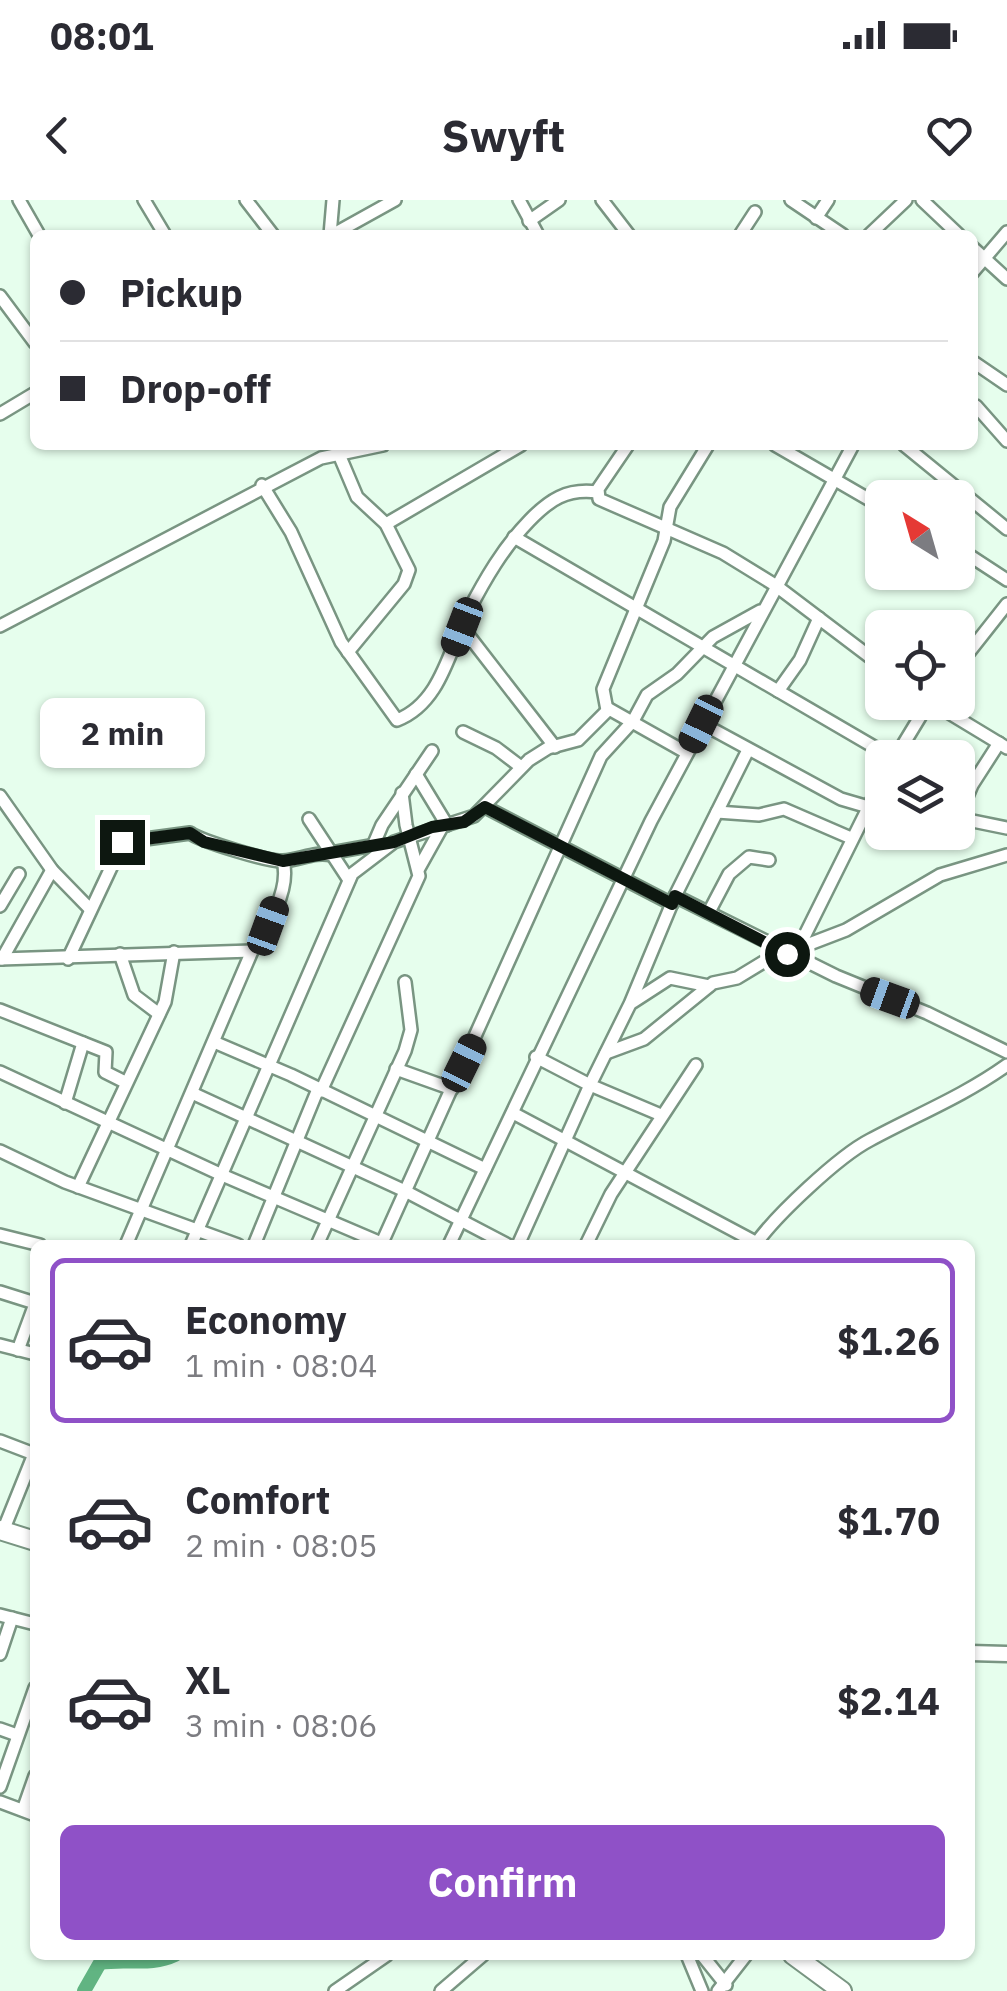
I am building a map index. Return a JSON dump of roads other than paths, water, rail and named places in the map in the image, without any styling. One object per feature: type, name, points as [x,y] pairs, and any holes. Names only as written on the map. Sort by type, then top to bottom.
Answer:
[{"type":"highway","points":[[2,1530],[30,1539]]},
{"type":"highway","points":[[799,1960],[842,1991]]},
{"type":"main road","points":[[975,1653],[1007,1654]]},
{"type":"street","points":[[18,200],[37,230]]},
{"type":"street","points":[[144,200],[162,230]]},
{"type":"street","points":[[246,200],[269,230]]},
{"type":"street","points":[[331,230],[332,200]]},
{"type":"street","points":[[340,230],[395,200]]},
{"type":"street","points":[[519,200],[535,230]]},
{"type":"street","points":[[529,221],[559,200]]},
{"type":"street","points":[[602,200],[625,230]]},
{"type":"street","points":[[791,200],[835,230]]},
{"type":"street","points":[[816,218],[828,200]]},
{"type":"street","points":[[874,230],[906,200]]},
{"type":"street","points":[[922,200],[955,230]]},
{"type":"street","points":[[743,230],[756,212]]},
{"type":"street","points":[[978,266],[1007,232]]},
{"type":"street","points":[[978,252],[1007,280]]},
{"type":"street","points":[[0,296],[30,336]]},
{"type":"street","points":[[978,365],[1007,384]]},
{"type":"street","points":[[0,414],[30,396]]},
{"type":"street","points":[[978,408],[1007,440]]},
{"type":"street","points":[[0,626],[323,451],[351,450]]},
{"type":"street","points":[[386,524],[512,450]]},
{"type":"street","points":[[597,492],[625,450]]},
{"type":"street","points":[[607,710],[603,688],[677,494],[705,450]]},
{"type":"street","points":[[784,450],[865,497]]},
{"type":"street","points":[[451,1240],[622,878],[850,450]]},
{"type":"street","points":[[910,450],[1007,530]]},
{"type":"street","points":[[338,452],[357,497],[386,524],[408,564],[408,576],[348,652]]},
{"type":"street","points":[[262,486],[291,532],[348,652],[397,720],[426,700],[500,553],[514,537],[555,498],[574,490],[597,492]]},
{"type":"street","points":[[597,492],[600,498],[666,530],[723,553],[865,653]]},
{"type":"street","points":[[514,537],[865,741]]},
{"type":"street","points":[[975,559],[1007,580]]},
{"type":"street","points":[[975,644],[1007,604]]},
{"type":"street","points":[[385,1240],[590,774],[633,720],[647,694],[677,674],[702,646],[763,608]]},
{"type":"street","points":[[778,691],[800,660],[819,618]]},
{"type":"street","points":[[462,627],[555,748]]},
{"type":"street","points":[[68,959],[116,849],[131,838],[190,833],[204,842],[284,866],[303,857],[394,842],[464,822],[485,807],[521,767],[542,751],[578,740],[607,710],[614,709],[687,753]]},
{"type":"street","points":[[958,720],[1003,746],[975,781]]},
{"type":"street","points":[[701,724],[865,808]]},
{"type":"street","points":[[463,732],[496,748],[521,767]]},
{"type":"street","points":[[520,1240],[630,1004],[673,900],[748,750]]},
{"type":"street","points":[[373,846],[402,793],[432,751]]},
{"type":"street","points":[[416,774],[445,825]]},
{"type":"street","points":[[402,793],[420,868]]},
{"type":"street","points":[[0,796],[52,870],[89,908]]},
{"type":"street","points":[[485,807],[622,878],[709,912],[1007,1052]]},
{"type":"street","points":[[717,812],[759,815],[784,810],[851,838]]},
{"type":"street","points":[[793,951],[865,811]]},
{"type":"street","points":[[975,821],[1007,828]]},
{"type":"street","points":[[303,857],[313,846],[313,825],[349,880]]},
{"type":"street","points":[[256,1240],[295,1142],[413,892],[420,868],[445,825]]},
{"type":"street","points":[[193,1240],[349,880],[394,842]]},
{"type":"street","points":[[606,1052],[644,1040],[709,986],[846,930],[940,875],[1007,855]]},
{"type":"street","points":[[709,912],[720,886],[741,861],[749,857],[769,860]]},
{"type":"street","points":[[128,1240],[252,951],[268,926],[284,866]]},
{"type":"street","points":[[52,870],[1,959],[252,951]]},
{"type":"street","points":[[0,906],[20,874]]},
{"type":"street","points":[[78,1187],[170,988],[174,952]]},
{"type":"street","points":[[120,954],[134,996],[159,1014]]},
{"type":"street","points":[[630,1004],[670,978],[709,986]]},
{"type":"street","points":[[319,1240],[377,1116],[411,1030],[405,982]]},
{"type":"street","points":[[0,1010],[106,1052],[105,1072],[125,1082]]},
{"type":"street","points":[[214,1042],[485,1169]]},
{"type":"street","points":[[65,1103],[83,1044]]},
{"type":"street","points":[[536,1057],[661,1115]]},
{"type":"street","points":[[589,1240],[626,1170],[696,1065]]},
{"type":"street","points":[[761,1240],[780,1214],[853,1150],[972,1090],[1007,1065]]},
{"type":"street","points":[[396,1069],[452,1089]]},
{"type":"street","points":[[0,1072],[373,1240]]},
{"type":"street","points":[[192,1093],[405,1191],[497,1240]]},
{"type":"street","points":[[513,1113],[751,1240]]},
{"type":"street","points":[[0,1151],[78,1187],[227,1240]]},
{"type":"street","points":[[0,1235],[30,1242]]},
{"type":"street","points":[[0,1292],[30,1304]]},
{"type":"street","points":[[18,1350],[30,1319]]},
{"type":"street","points":[[0,1345],[30,1353]]},
{"type":"street","points":[[0,1441],[30,1451]]},
{"type":"street","points":[[2,1530],[30,1462]]},
{"type":"street","points":[[0,1654],[6,1617]]},
{"type":"street","points":[[0,1787],[30,1701]]},
{"type":"street","points":[[22,1722],[30,1726]]},
{"type":"street","points":[[0,1728],[17,1735]]},
{"type":"street","points":[[0,1802],[29,1812]]},
{"type":"street","points":[[335,1991],[380,1960]]},
{"type":"street","points":[[441,1991],[477,1960]]},
{"type":"street","points":[[689,1960],[702,1991]]},
{"type":"street","points":[[705,1960],[721,1989],[742,1960]]},
{"type":"waterway","points":[[84,1991],[100,1963],[160,1960]]}]
